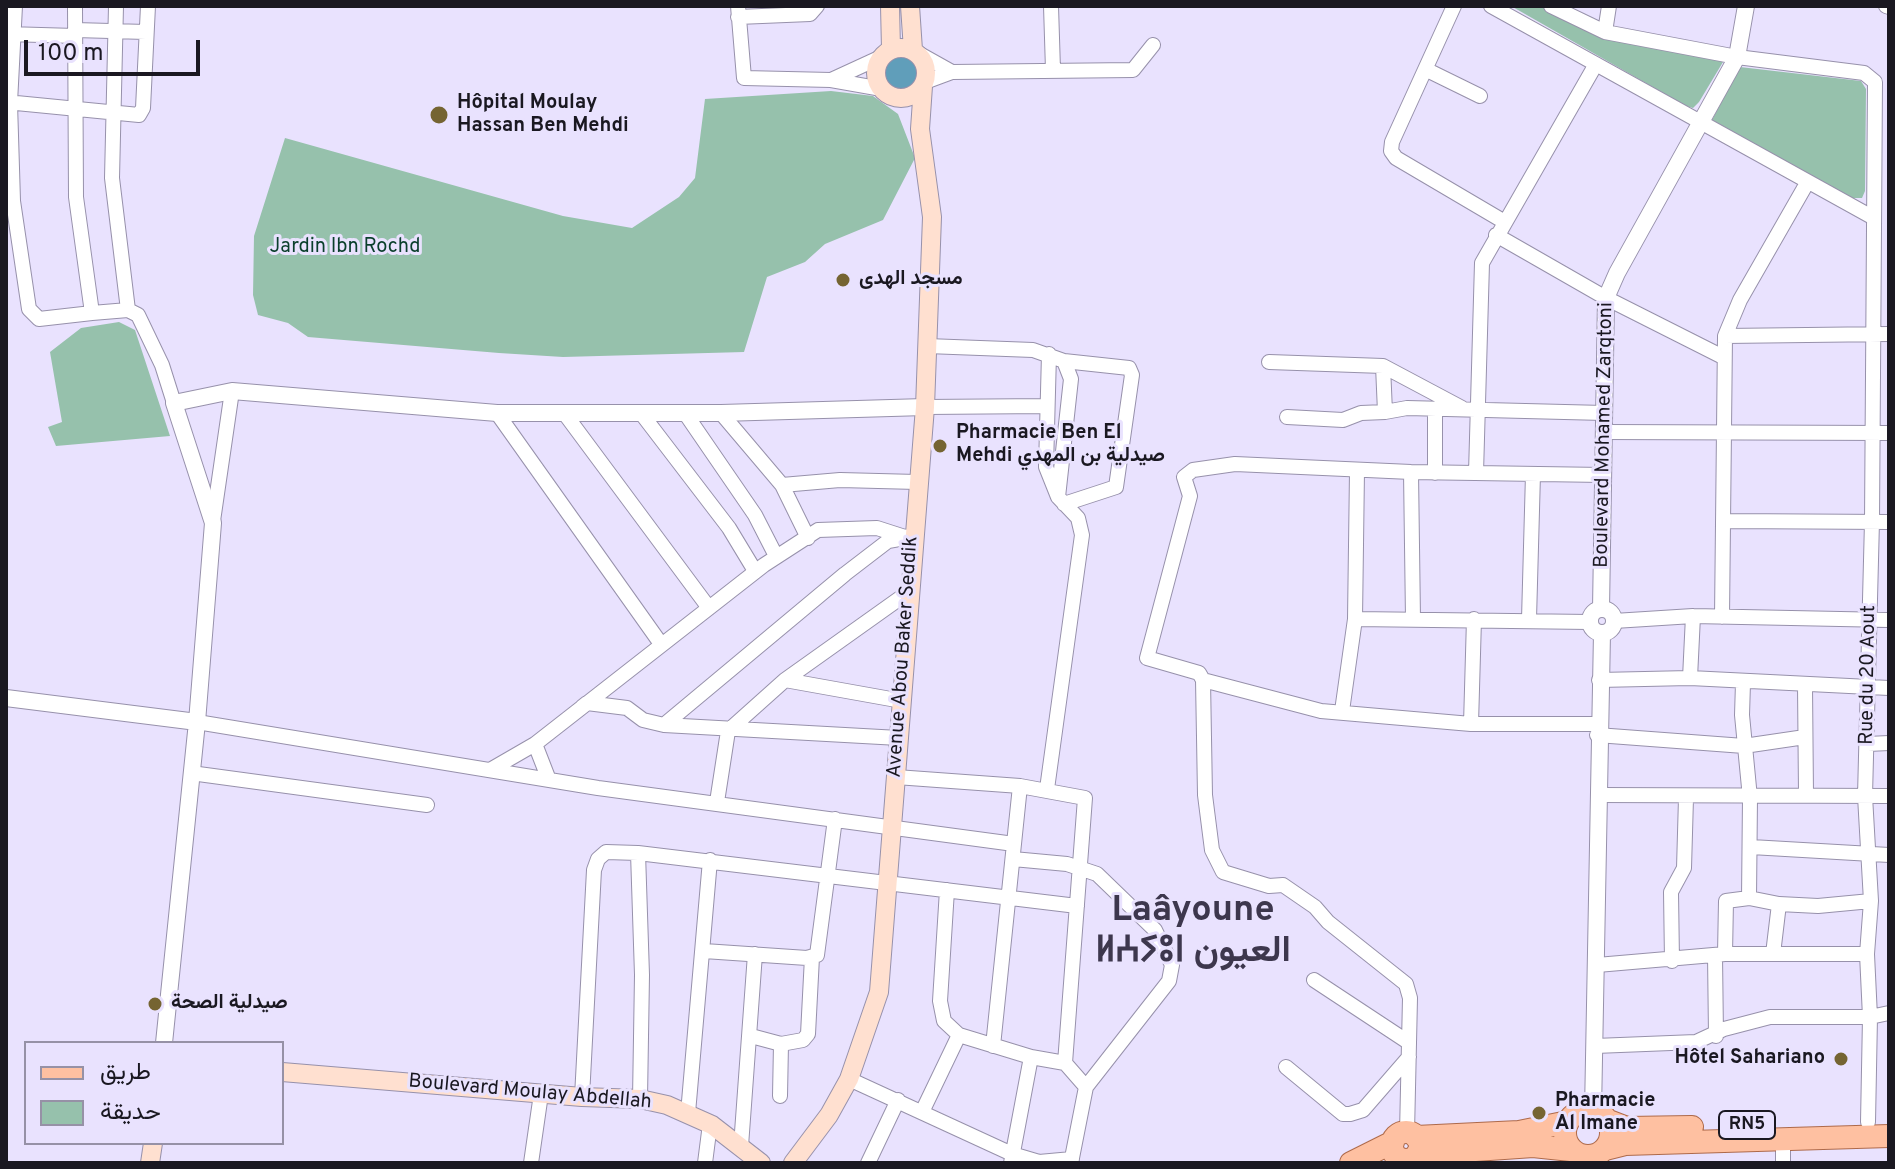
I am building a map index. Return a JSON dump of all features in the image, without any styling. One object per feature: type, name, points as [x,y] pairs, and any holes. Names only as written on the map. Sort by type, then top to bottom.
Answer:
[{"type":"main road","points":[[890,6],[886,53],[876,77],[886,93],[920,129]]},
{"type":"main road","points":[[886,93],[912,96],[924,84],[926,66],[915,52],[910,6]]},
{"type":"main road","points":[[886,53],[915,52]]},
{"type":"main road","name":"Avenue Abou Baker Seddik","points":[[793,1163],[829,1115],[849,1079],[879,992],[910,591],[909,537],[925,407],[932,217],[920,129],[924,84]]},
{"type":"main road","name":"Boulevard Moulay Abdellah","points":[[284,1072],[541,1094],[640,1099],[688,1113],[710,1124],[761,1163]]},
{"type":"main road","name":"RN5","points":[[1351,1163],[1403,1148],[1568,1122],[1579,1112],[1600,1115],[1636,1129],[1879,1122]]},
{"type":"main road","points":[[1568,1122],[1565,1136],[1586,1154],[1610,1135],[1600,1115]]},
{"type":"main road","name":"RN5","points":[[1403,1148],[1459,1157],[1533,1146],[1586,1154],[1625,1144],[1889,1136]]},
{"type":"street","points":[[15,6],[10,34],[9,200],[32,316],[49,319],[128,310]]},
{"type":"street","points":[[75,6],[77,225],[92,313]]},
{"type":"street","points":[[116,6],[116,114],[112,178],[128,310],[145,325],[213,523]]},
{"type":"street","points":[[8,102],[74,106],[134,116],[141,112],[148,6]]},
{"type":"street","points":[[817,6],[810,14],[738,11],[744,78],[831,80],[886,93]]},
{"type":"street","points":[[1051,6],[1053,70]]},
{"type":"street","points":[[1454,6],[1392,142],[1391,151],[1396,158],[1503,221]]},
{"type":"street","points":[[1491,6],[1872,217]]},
{"type":"street","name":"Rue du 20 Aout","points":[[1551,6],[1605,32],[1737,57],[1867,74],[1876,88],[1882,149],[1872,217],[1872,521],[1865,796],[1871,901],[1867,954],[1879,1122]]},
{"type":"street","points":[[1605,32],[1609,6]]},
{"type":"street","name":"Boulevard Mohamed Zarqtoni","points":[[1600,1115],[1595,1046],[1606,298],[1737,57],[1746,6]]},
{"type":"street","points":[[10,34],[146,32]]},
{"type":"street","points":[[924,84],[952,72],[1133,70],[1153,45]]},
{"type":"street","points":[[915,52],[952,72]]},
{"type":"street","points":[[831,80],[886,53]]},
{"type":"street","points":[[1476,473],[1472,409],[1480,275],[1485,252],[1596,64]]},
{"type":"street","points":[[1427,70],[1480,96]]},
{"type":"street","points":[[1722,617],[1725,336],[1740,300],[1807,183]]},
{"type":"street","points":[[1496,235],[1606,298],[1723,357]]},
{"type":"street","points":[[1725,336],[1889,334]]},
{"type":"street","points":[[927,346],[1049,354],[1064,361],[1129,368],[1132,375],[1116,487],[1061,501]]},
{"type":"street","points":[[1047,789],[1082,535],[1078,518],[1061,501],[1044,452],[1049,354]]},
{"type":"street","points":[[1061,501],[1071,379],[1064,361]]},
{"type":"street","points":[[1269,362],[1383,366],[1472,409]]},
{"type":"street","points":[[1383,366],[1385,412]]},
{"type":"street","points":[[174,403],[232,391],[497,413],[721,413],[1047,406]]},
{"type":"street","points":[[164,1041],[197,722],[213,523],[232,391]]},
{"type":"street","points":[[1287,417],[1343,420],[1361,413],[1407,408],[1604,413]]},
{"type":"street","points":[[1435,409],[1435,473]]},
{"type":"street","points":[[497,413],[661,644]]},
{"type":"street","points":[[641,413],[729,528],[755,571]]},
{"type":"street","points":[[685,413],[755,515],[776,556]]},
{"type":"street","points":[[721,413],[782,485],[808,538]]},
{"type":"street","points":[[565,414],[709,608]]},
{"type":"street","points":[[1604,432],[1726,430],[1889,433]]},
{"type":"street","points":[[1403,1148],[1409,993],[1403,980],[1283,885],[1269,886],[1223,872],[1212,850],[1205,795],[1203,680],[1199,673],[1147,658],[1190,496],[1184,477],[1202,466],[1225,464],[1357,471],[1603,475]]},
{"type":"street","points":[[1342,711],[1355,619],[1357,471]]},
{"type":"street","points":[[1411,472],[1413,619]]},
{"type":"street","points":[[1529,619],[1533,474]]},
{"type":"street","points":[[782,485],[840,480],[917,482]]},
{"type":"street","points":[[1725,521],[1889,522]]},
{"type":"street","points":[[490,770],[535,744],[755,571],[818,530],[877,528],[909,537]]},
{"type":"street","points":[[664,725],[888,541],[909,537]]},
{"type":"street","points":[[717,802],[728,731],[785,680],[910,591]]},
{"type":"street","points":[[1355,619],[1602,621],[1693,616],[1889,620]]},
{"type":"street","points":[[1690,678],[1693,616]]},
{"type":"street","points":[[1471,724],[1474,619]]},
{"type":"street","points":[[1599,680],[1690,678],[1889,688]]},
{"type":"street","points":[[785,680],[902,701]]},
{"type":"street","points":[[1203,680],[1297,707],[1471,724],[1598,730],[1744,746],[1805,737]]},
{"type":"street","points":[[1743,683],[1744,746],[1750,798],[1749,898]]},
{"type":"street","points":[[1805,686],[1806,794]]},
{"type":"street","points":[[6,698],[197,722],[549,780],[892,827],[1014,851],[1097,874],[1140,913],[1166,946],[1173,969],[1169,981],[1086,1087],[1072,1161],[1012,1159],[923,1110],[849,1079]]},
{"type":"street","points":[[573,712],[587,703],[627,708],[643,720],[664,725],[728,731],[899,738]]},
{"type":"street","points":[[1868,744],[1889,743]]},
{"type":"street","points":[[535,744],[549,780]]},
{"type":"street","points":[[191,773],[427,805]]},
{"type":"street","points":[[896,777],[1020,786],[1085,798],[1065,1063]]},
{"type":"street","points":[[993,1046],[1020,786]]},
{"type":"street","points":[[1599,795],[1686,798],[1806,794],[1889,796]]},
{"type":"street","points":[[1672,961],[1671,892],[1684,868],[1686,798]]},
{"type":"street","points":[[704,951],[812,957],[819,951],[835,819]]},
{"type":"street","points":[[1751,847],[1889,855]]},
{"type":"street","points":[[582,1097],[594,870],[598,859],[606,852],[710,860],[887,885],[1077,906]]},
{"type":"street","points":[[638,853],[642,975],[640,1099]]},
{"type":"street","points":[[688,1113],[710,860]]},
{"type":"street","points":[[947,890],[941,1012],[947,1026],[959,1035],[993,1046],[1065,1063],[1086,1087]]},
{"type":"street","points":[[1716,1036],[1726,901],[1749,898],[1779,904],[1818,906],[1871,901]]},
{"type":"street","points":[[1773,954],[1779,904]]},
{"type":"street","points":[[741,1146],[755,954]]},
{"type":"street","points":[[1597,965],[1672,961],[1720,954],[1867,954]]},
{"type":"street","points":[[751,1036],[781,1044],[803,1040],[808,1034],[812,957]]},
{"type":"street","points":[[1314,980],[1408,1050]]},
{"type":"street","points":[[1595,1046],[1696,1042],[1716,1036],[1724,1029],[1770,1017],[1870,1017],[1889,1013]]},
{"type":"street","points":[[923,1110],[959,1035]]},
{"type":"street","points":[[780,1096],[781,1044]]},
{"type":"street","points":[[1286,1067],[1343,1114],[1350,1114],[1363,1110],[1408,1050]]},
{"type":"street","points":[[1012,1159],[1031,1057]]},
{"type":"street","points":[[535,1163],[541,1094]]},
{"type":"street","points":[[868,1163],[898,1100]]},
{"type":"street","points":[[705,1163],[710,1124]]},
{"type":"street","points":[[1783,1139],[1783,1163]]},
{"type":"green space","points":[[1511,6],[1544,6],[1601,37],[1721,56],[1723,62],[1693,108]]},
{"type":"green space","points":[[1740,67],[1861,81],[1866,89],[1865,191],[1862,198],[1852,198],[1712,120]]},
{"type":"green space","name":"Jardin Ibn Rochd","points":[[831,91],[873,96],[898,114],[915,158],[883,220],[825,244],[805,262],[767,277],[744,352],[563,357],[499,353],[308,337],[288,323],[258,315],[253,295],[254,236],[285,138],[563,216],[632,228],[679,197],[695,178],[705,99]]},
{"type":"green space","points":[[119,322],[135,330],[170,436],[56,446],[48,427],[62,422],[50,352],[81,328]]},
{"type":"water","points":[[902,56],[915,61],[920,74],[915,87],[902,92],[889,87],[884,74],[889,61]]},
{"type":"place","name":"Hôpital Moulay Hassan Ben Mehdi","points":[[439,115]]},
{"type":"place","name":"مسجد الهدى","points":[[843,280]]},
{"type":"place","name":"Pharmacie Ben El Mehdi صيدلية بن المهدي","points":[[940,446]]},
{"type":"place","name":"صيدلية الصحة","points":[[155,1004]]},
{"type":"place","name":"Hôtel Sahariano","points":[[1841,1059]]},
{"type":"place","name":"Pharmacie Al Imane","points":[[1539,1113]]},
{"type":"district","name":"Laâyoune ⵍⵄⵢⵓⵏ العيون","points":[[1193,934]]}]
